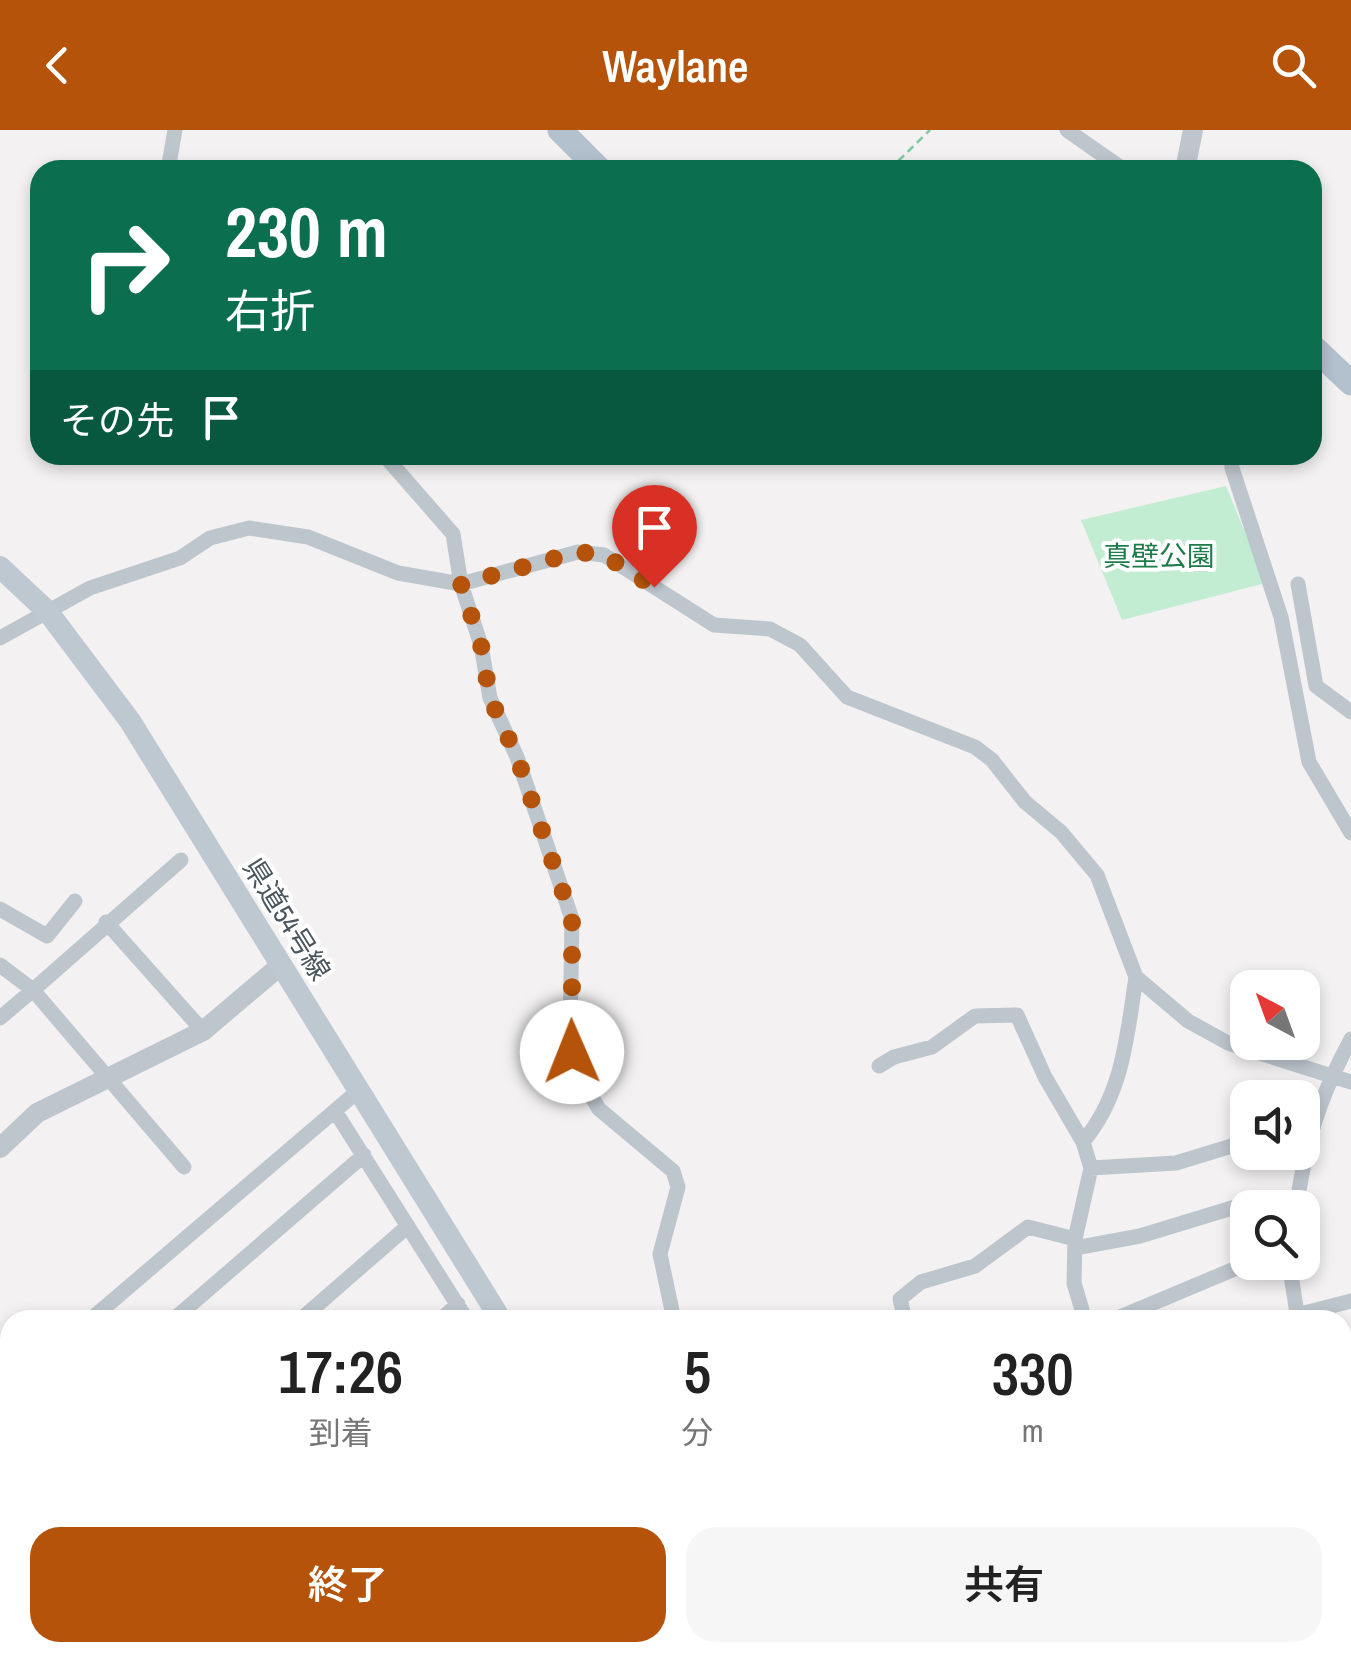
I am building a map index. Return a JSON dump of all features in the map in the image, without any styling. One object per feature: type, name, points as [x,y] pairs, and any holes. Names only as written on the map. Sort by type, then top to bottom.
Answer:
[{"type":"main road","points":[[560,130],[590,160]]},
{"type":"main road","points":[[1322,355],[1351,382]]},
{"type":"main road","name":"県道54号線","points":[[0,566],[48,612],[130,721],[495,1310]]},
{"type":"street","points":[[170,160],[175,130]]},
{"type":"street","points":[[1067,130],[1110,160]]},
{"type":"street","points":[[1187,160],[1192,130]]},
{"type":"street","points":[[393,465],[453,534],[461,584],[481,645],[490,698],[517,757],[572,919],[572,1052],[584,1086],[599,1109],[673,1171],[678,1188],[660,1254],[672,1310]]},
{"type":"street","points":[[1232,465],[1282,618],[1309,762],[1316,780],[1351,832]]},
{"type":"street","points":[[0,638],[90,588],[180,558],[210,538],[249,528],[334,544],[398,574],[461,584],[578,552],[604,555],[714,625],[770,629],[800,645],[847,697],[904,722],[958,738],[992,760],[1025,802],[1061,832],[1097,875],[1136,977],[1188,1020],[1228,1043],[1351,1082]]},
{"type":"street","points":[[1298,584],[1316,686]]},
{"type":"street","points":[[1297,687],[1316,686],[1351,712]]},
{"type":"street","points":[[0,1018],[106,922],[182,860]]},
{"type":"street","points":[[0,910],[47,936],[75,901]]},
{"type":"street","points":[[106,922],[203,1031]]},
{"type":"street","points":[[0,964],[32,990],[184,1167]]},
{"type":"street","points":[[0,1148],[37,1113],[203,1031],[280,965]]},
{"type":"street","points":[[1083,1142],[1112,1097],[1122,1068],[1136,977]]},
{"type":"street","points":[[879,1066],[894,1056],[932,1047],[975,1016],[1017,1015],[1045,1076],[1083,1142],[1092,1168],[1075,1244],[1074,1283],[1082,1310]]},
{"type":"street","points":[[1320,1105],[1351,1039]]},
{"type":"street","points":[[102,1310],[358,1091]]},
{"type":"street","points":[[335,1111],[461,1310]]},
{"type":"street","points":[[1092,1168],[1176,1163],[1230,1146]]},
{"type":"street","points":[[185,1310],[364,1155]]},
{"type":"street","points":[[902,1310],[900,1299],[921,1282],[974,1266],[1028,1227],[1075,1244],[1140,1236],[1230,1208]]},
{"type":"street","points":[[311,1310],[408,1226]]},
{"type":"street","points":[[1137,1310],[1230,1270]]},
{"type":"street","points":[[1293,1280],[1297,1310]]},
{"type":"street","points":[[1319,1310],[1351,1301]]},
{"type":"street","points":[[451,1310],[458,1304]]},
{"type":"path","points":[[899,160],[930,130]]},
{"type":"green space","name":"真壁公園","points":[[1226,486],[1266,583],[1122,620],[1081,520]]},
{"type":"route","points":[[572,1052],[572,919],[517,757],[490,698],[481,645],[461,584],[578,552],[604,555],[654,587]]}]
